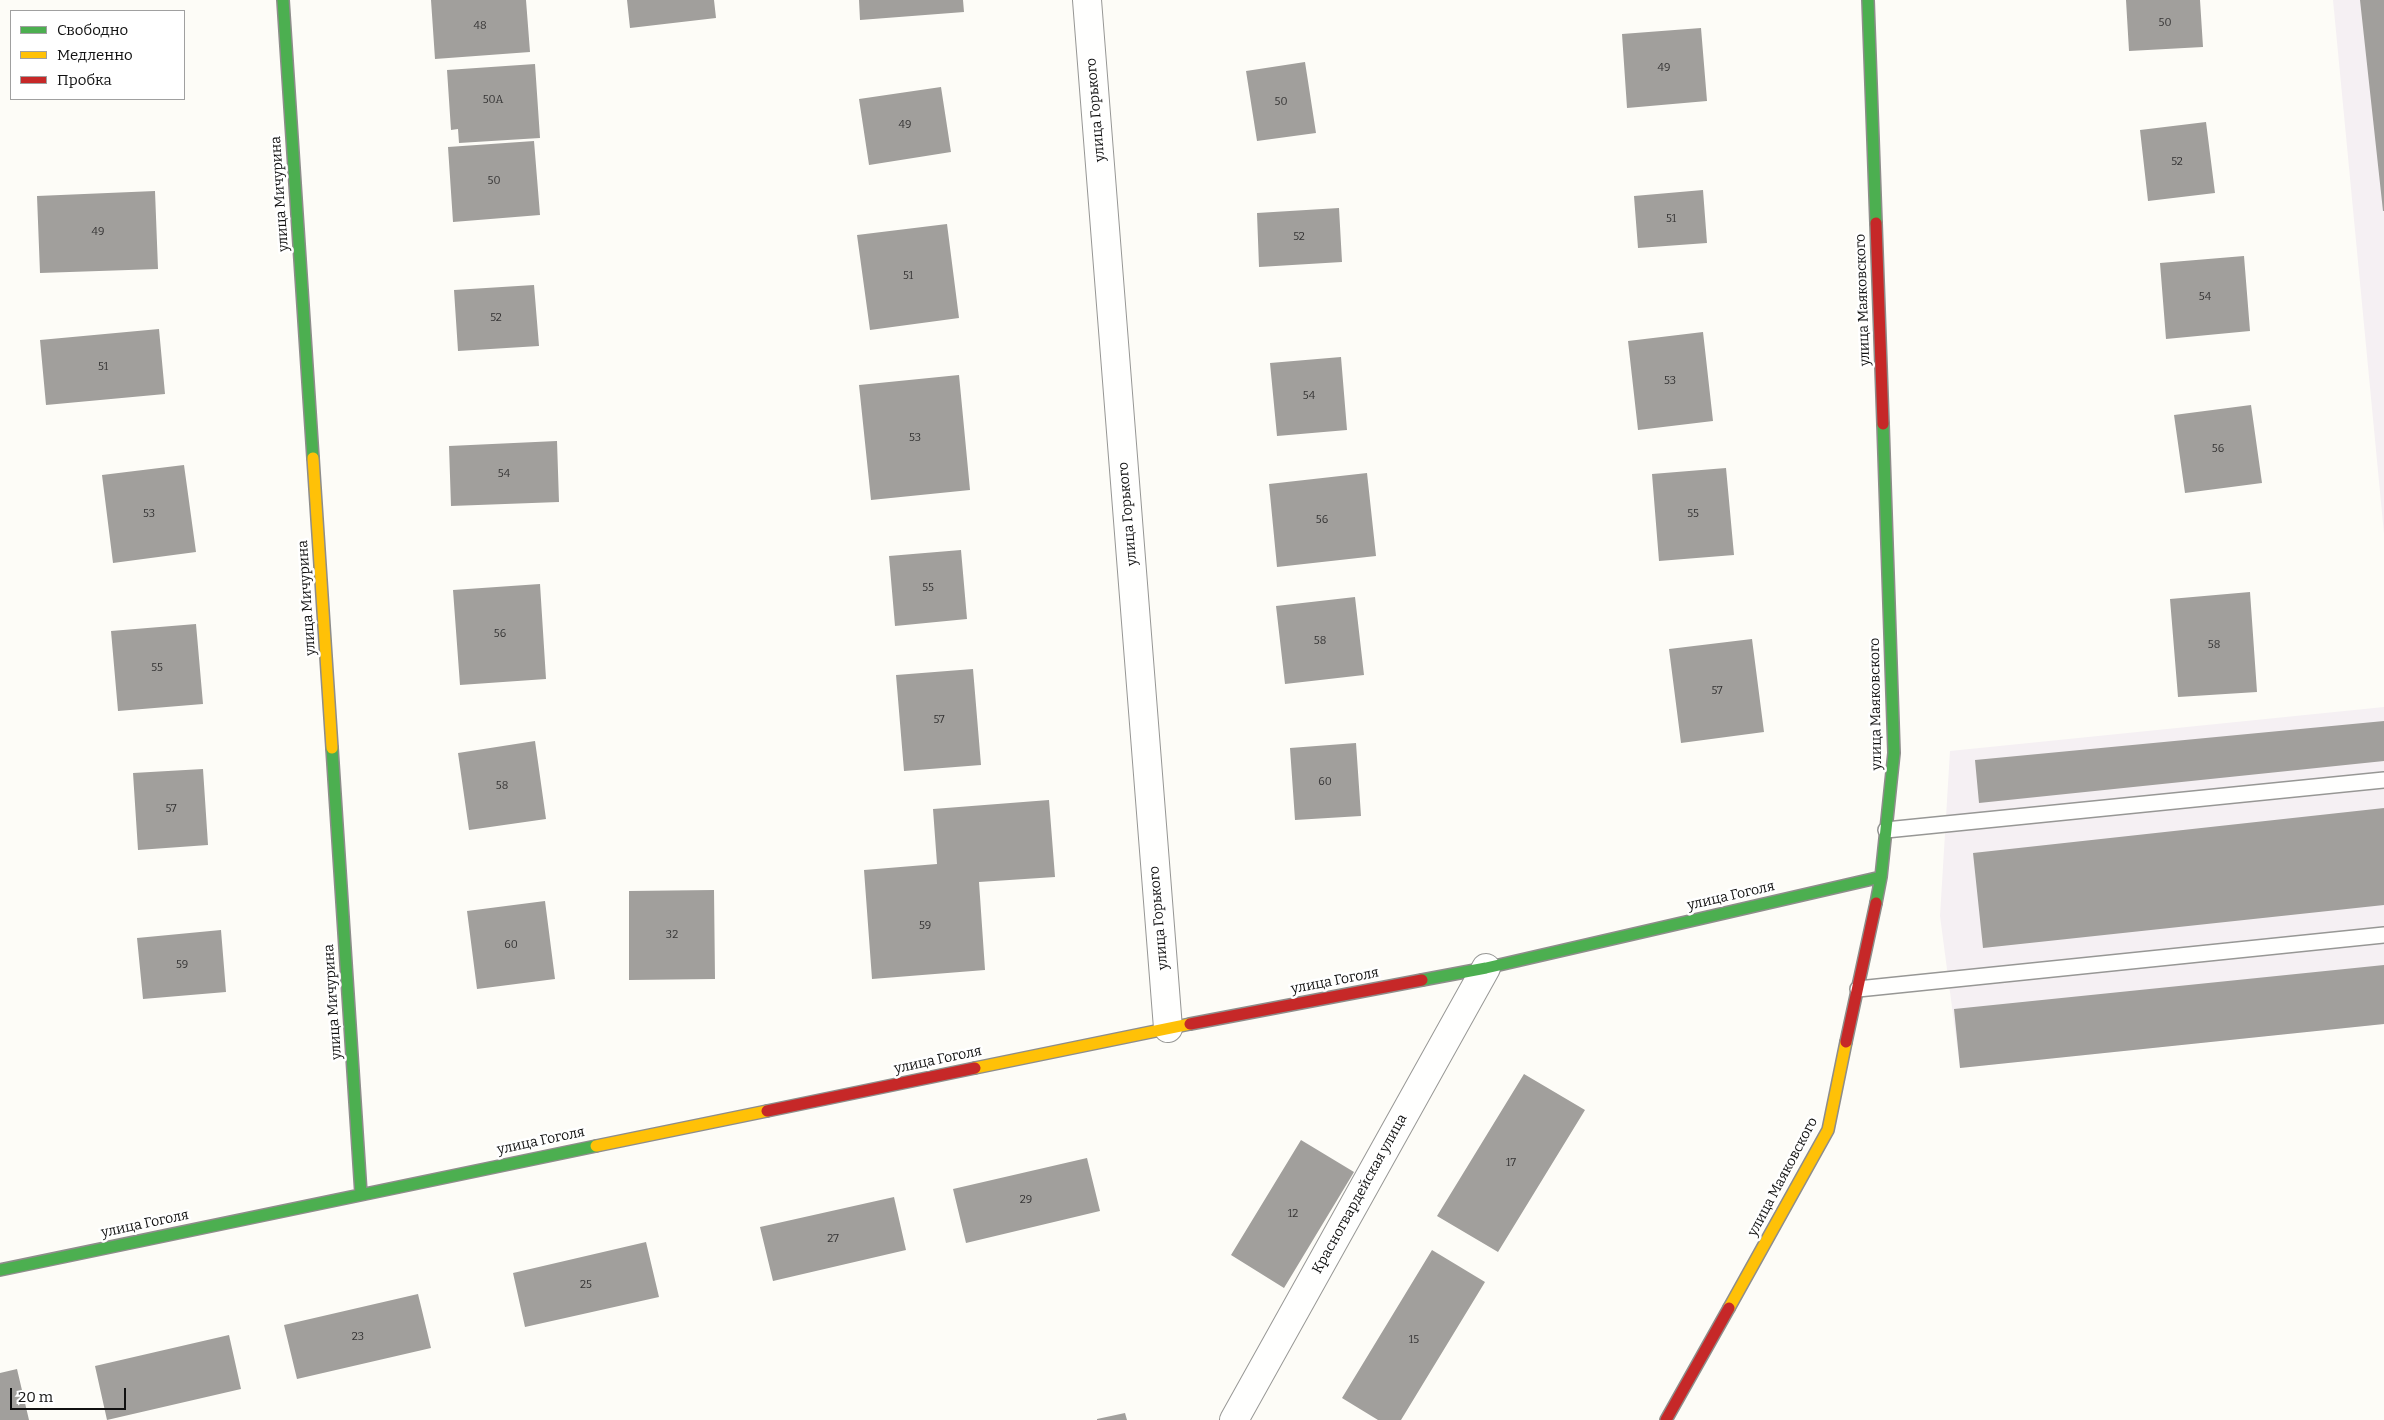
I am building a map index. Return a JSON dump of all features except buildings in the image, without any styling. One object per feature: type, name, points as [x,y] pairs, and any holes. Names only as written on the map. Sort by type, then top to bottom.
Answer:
[{"type":"street","name":"улица Мичурина","points":[[282,0],[361,1194]]},
{"type":"street","name":"улица Горького","points":[[1087,0],[1168,1028]]},
{"type":"street","name":"улица Маяковского","points":[[1666,1420],[1828,1130],[1881,877],[1894,752],[1868,0]]},
{"type":"street","name":"улица Гоголя","points":[[0,1270],[1168,1028],[1486,968],[1881,877]]},
{"type":"street","name":"Красногвардейская улица","points":[[1234,1420],[1486,968]]},
{"type":"lane","points":[[1886,830],[2384,780]]},
{"type":"lane","points":[[1858,989],[2384,935]]},
{"type":"shaded area","points":[[2333,0],[2384,0],[2384,534]]},
{"type":"shaded area","points":[[2384,707],[2384,1024],[1960,1068],[1940,916],[1950,751]]},
{"type":"traffic: fast","points":[[283,0],[313,458]]},
{"type":"traffic: fast","points":[[1868,0],[1876,223]]},
{"type":"traffic: fast","points":[[1876,903],[1881,877],[1894,753],[1883,424]]},
{"type":"traffic: fast","points":[[332,748],[361,1194]]},
{"type":"traffic: fast","points":[[1422,980],[1486,968],[1881,877]]},
{"type":"traffic: fast","points":[[0,1270],[596,1146]]},
{"type":"traffic: slow","points":[[313,458],[332,748]]},
{"type":"traffic: slow","points":[[975,1068],[1190,1024]]},
{"type":"traffic: slow","points":[[1729,1308],[1828,1130],[1846,1042]]},
{"type":"traffic: slow","points":[[596,1146],[767,1111]]},
{"type":"traffic: jam","points":[[1876,223],[1883,424]]},
{"type":"traffic: jam","points":[[1846,1042],[1876,903]]},
{"type":"traffic: jam","points":[[1190,1024],[1422,980]]},
{"type":"traffic: jam","points":[[767,1111],[975,1068]]},
{"type":"traffic: jam","points":[[1666,1420],[1729,1308]]}]
